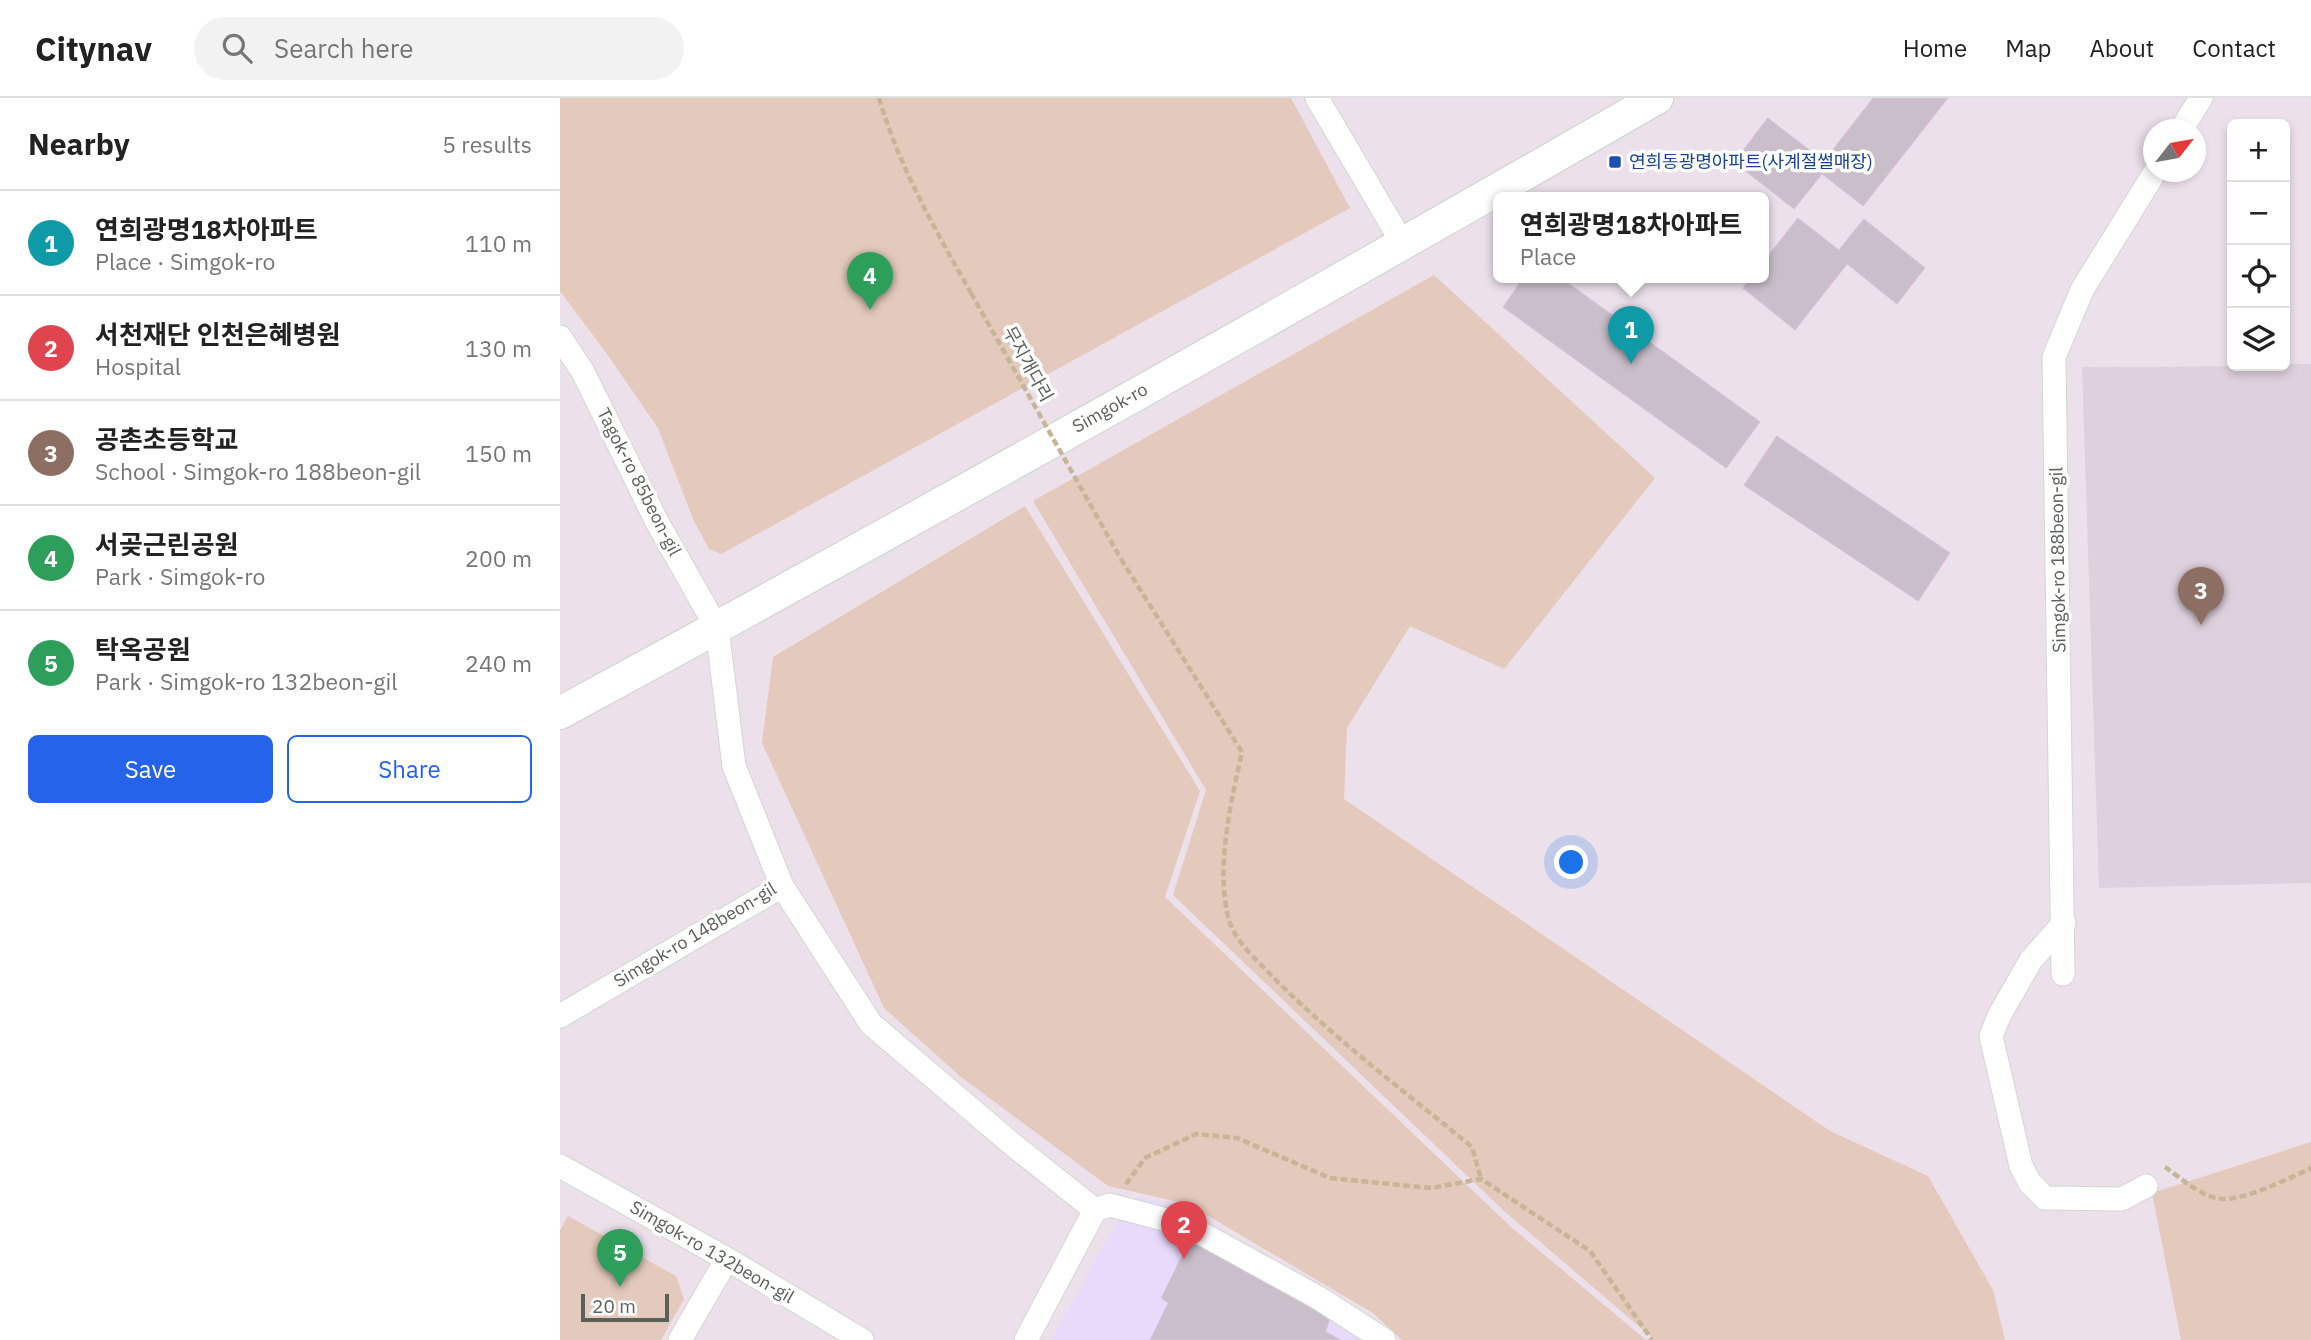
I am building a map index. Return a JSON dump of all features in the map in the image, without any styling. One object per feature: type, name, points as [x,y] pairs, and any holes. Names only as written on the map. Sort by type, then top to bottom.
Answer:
[{"type":"street","points":[[1317,98],[1403,244]]},
{"type":"street","name":"Simgok-ro","points":[[1493,192],[1657,98]]},
{"type":"street","points":[[2188,119],[2201,98]]},
{"type":"street","name":"Simgok-ro 188beon-gil","points":[[2063,974],[2054,357],[2082,290],[2149,182]]},
{"type":"street","name":"Simgok-ro","points":[[560,713],[717,628],[1493,192]]},
{"type":"street","name":"Tagok-ro 85beon-gil","points":[[560,337],[583,372],[657,522],[717,628]]},
{"type":"street","name":"Simgok-ro 148beon-gil","points":[[560,1016],[782,886],[734,766],[717,628]]},
{"type":"street","points":[[782,886],[871,1024],[1012,1144],[1096,1210]]},
{"type":"street","points":[[2064,923],[2031,960],[1999,1016],[1991,1036],[2021,1166],[2030,1183],[2045,1198],[2122,1199],[2146,1186]]},
{"type":"street","name":"Simgok-ro 132beon-gil","points":[[560,1166],[726,1259],[862,1340]]},
{"type":"street","points":[[1026,1340],[1096,1210],[1110,1205],[1186,1225],[1317,1297],[1384,1340]]},
{"type":"street","points":[[680,1340],[726,1259]]},
{"type":"path","name":"무지개다리","points":[[879,98],[890,137],[913,189],[1121,559],[1242,752],[1228,826],[1224,885],[1230,922],[1247,950],[1314,1018],[1472,1147],[1481,1179]]},
{"type":"path","points":[[1145,1158],[1196,1134],[1237,1138],[1330,1178],[1431,1188],[1481,1179],[1590,1251],[1653,1340]]},
{"type":"path","points":[[2146,1186],[2161,1165],[2203,1193],[2222,1199],[2247,1194],[2311,1168]]},
{"type":"shaded area","points":[[560,98],[1291,98],[1350,208],[721,554],[709,549],[693,519],[658,428],[560,291]]},
{"type":"shaded area","points":[[1434,275],[1655,478],[1504,669],[1410,626],[1347,728],[1344,799],[1830,1131],[1928,1176],[1993,1290],[2005,1340],[1655,1340],[1504,1211],[1173,895],[1206,790],[1033,501]]},
{"type":"shaded area","points":[[2290,364],[2311,364],[2311,883],[2099,888],[2082,367],[2227,366],[2227,371],[2290,371]]},
{"type":"shaded area","points":[[1025,506],[1200,791],[1165,897],[1511,1227],[1646,1340],[1402,1340],[1373,1313],[1188,1204],[1108,1186],[961,1077],[884,1008],[762,743],[773,657]]},
{"type":"shaded area","points":[[2311,1142],[2311,1340],[2181,1340],[2152,1193]]},
{"type":"shaded area","points":[[1138,1197],[1183,1208],[1371,1318],[1397,1340],[1051,1340],[1118,1221]]},
{"type":"shaded area","points":[[568,1216],[676,1276],[684,1299],[661,1340],[560,1340],[560,1230]]},
{"type":"building","points":[[1874,98],[1947,98],[1863,205],[1822,173],[1794,208],[1735,162],[1768,119],[1824,162]]},
{"type":"building","points":[[1798,219],[1839,251],[1864,220],[1924,268],[1897,303],[1847,263],[1795,329],[1744,288],[1748,283],[1769,283],[1769,256]]},
{"type":"building","points":[[1521,283],[1567,283],[1759,422],[1726,467],[1504,307]]},
{"type":"building","points":[[1777,437],[1949,553],[1918,600],[1745,485]]},
{"type":"building","points":[[1193,1242],[1329,1319],[1325,1332],[1339,1340],[1151,1340],[1169,1303],[1162,1298],[1188,1245]]},
{"type":"place","name":"연희동광명아파트(사계절썰매장)","points":[[1615,162]]},
{"type":"place","name":"서곶근린공원","points":[[870,310]]},
{"type":"place","name":"연희광명18차아파트","points":[[1631,364]]},
{"type":"place","name":"공촌초등학교","points":[[2201,625]]},
{"type":"place","name":"서천재단 인천은혜병원","points":[[1184,1259]]},
{"type":"place","name":"탁옥공원","points":[[620,1287]]}]
